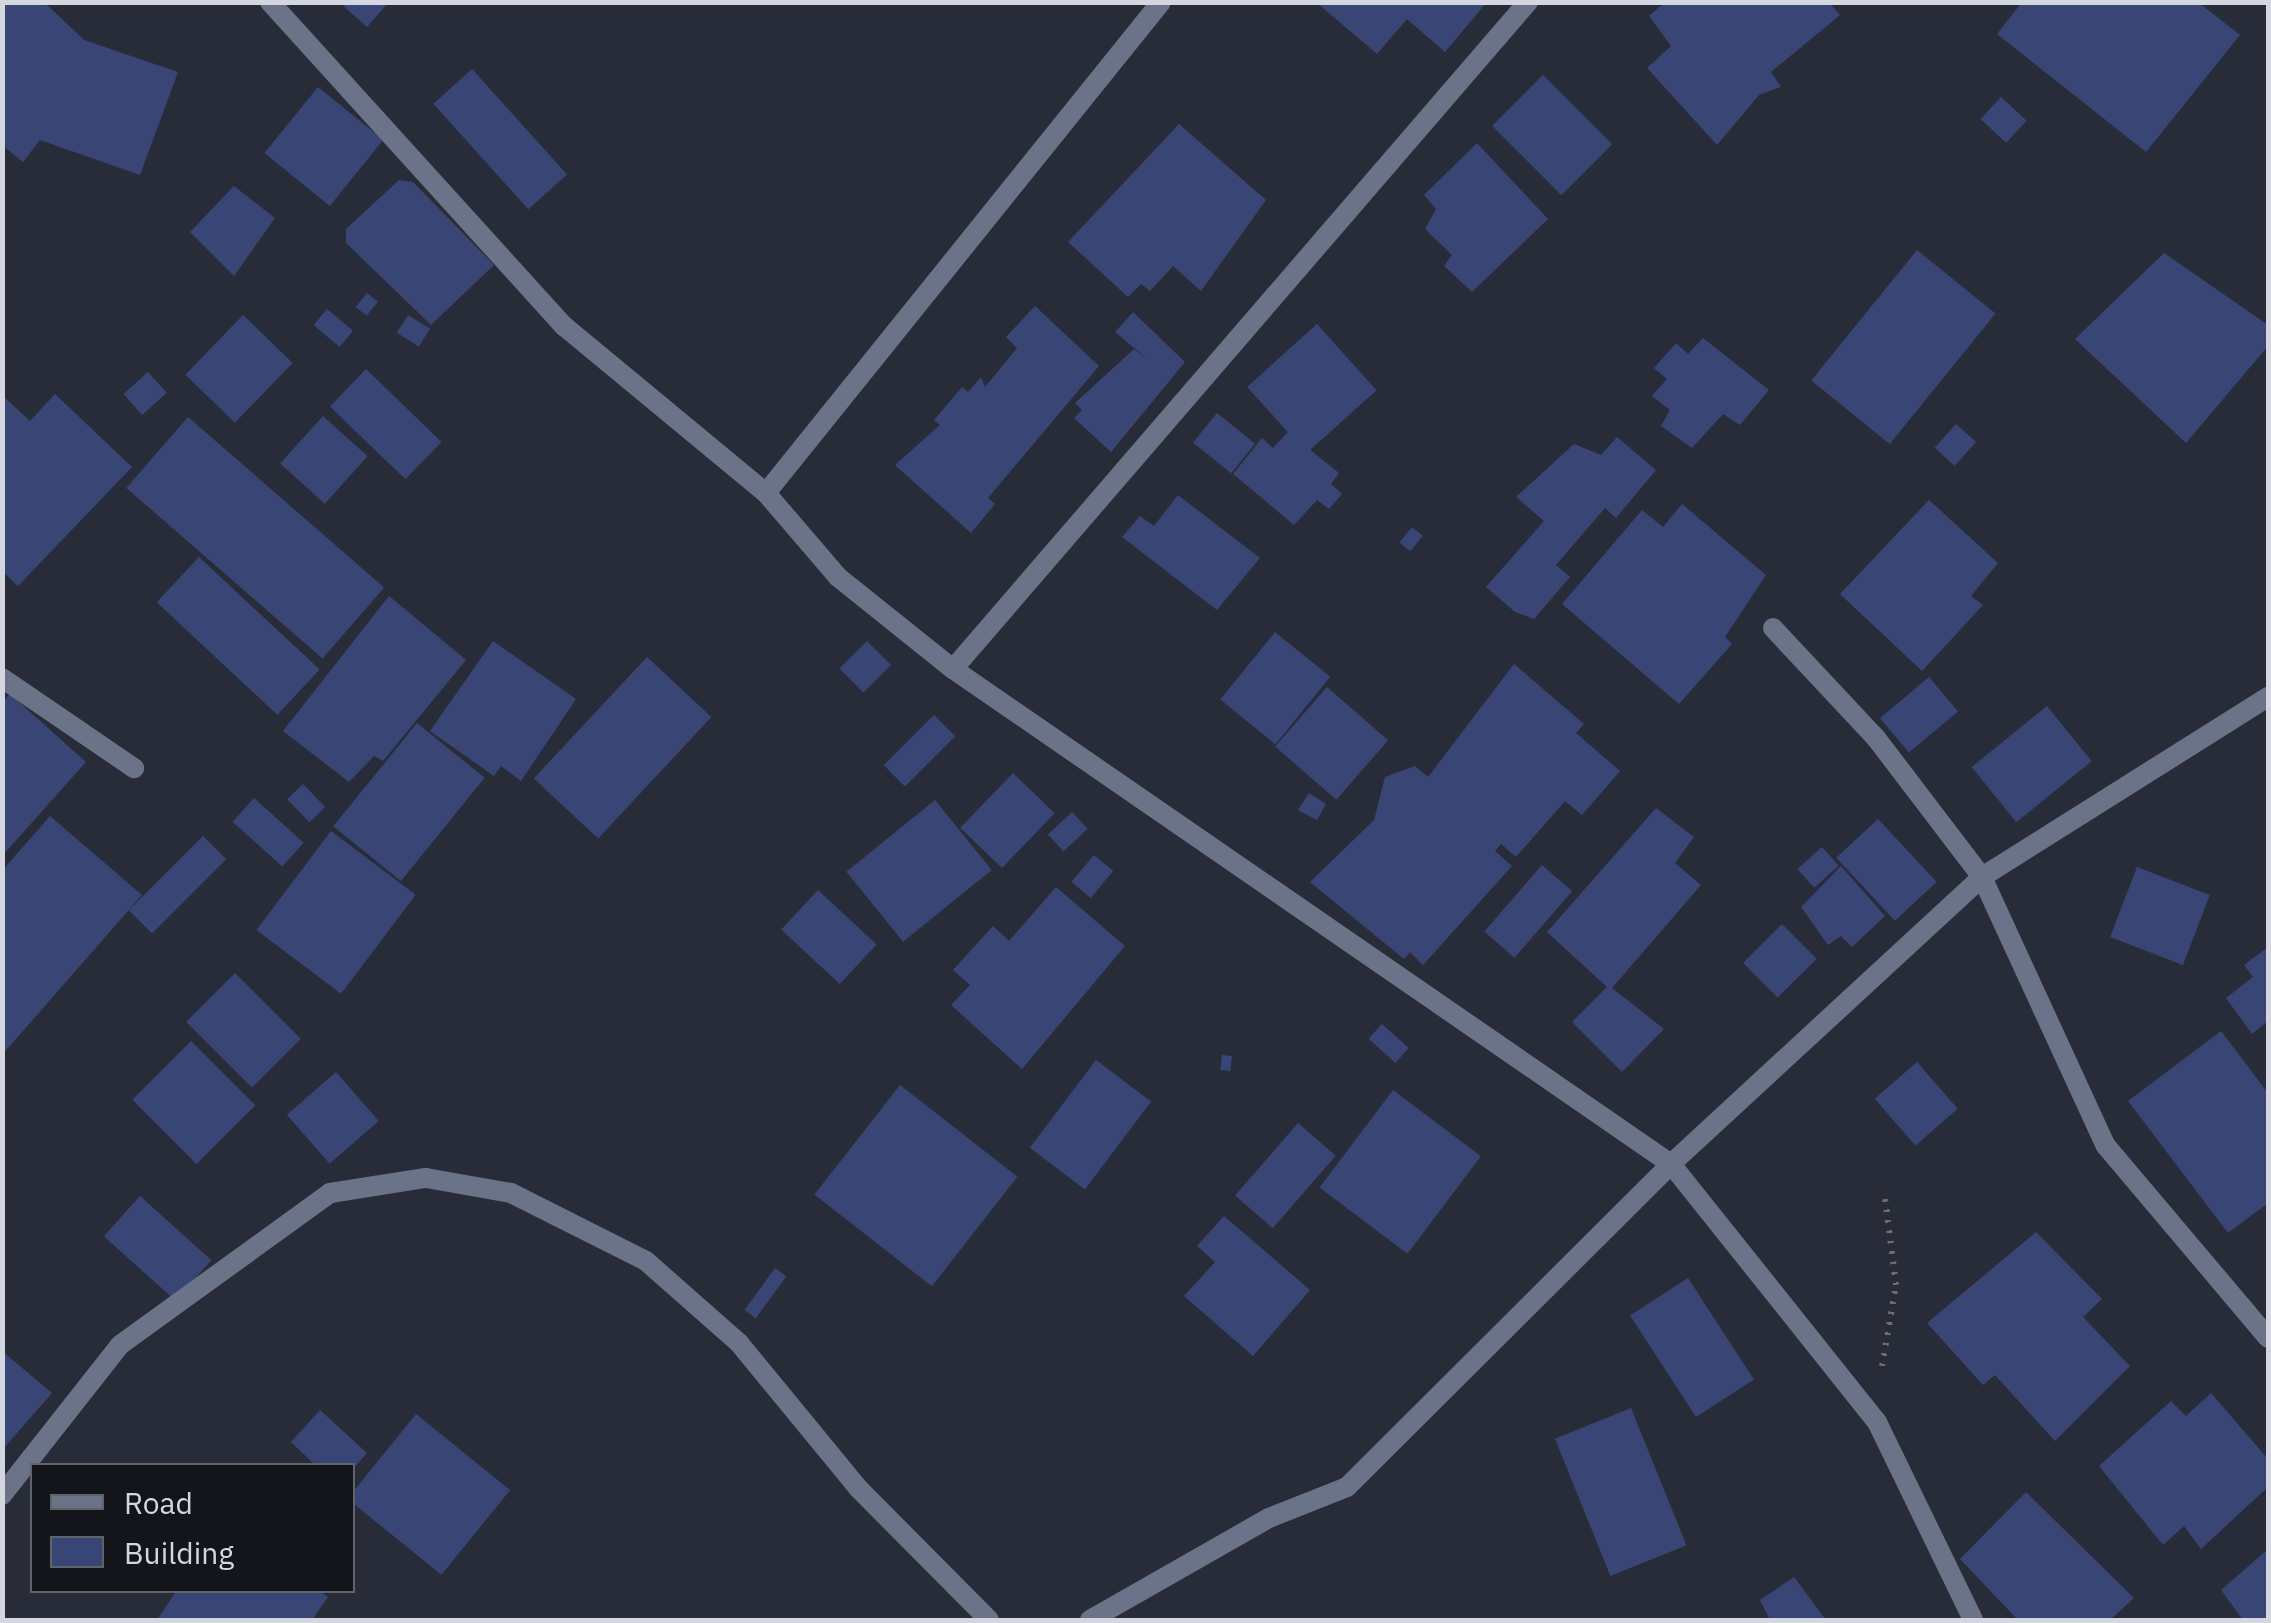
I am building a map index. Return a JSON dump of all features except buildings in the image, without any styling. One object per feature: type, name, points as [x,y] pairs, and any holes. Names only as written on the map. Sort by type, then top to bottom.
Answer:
[{"type":"street","points":[[270,2],[564,326],[766,493],[838,577],[953,670],[1671,1164],[1877,1422],[1973,1620]]},
{"type":"street","points":[[766,493],[1161,2]]},
{"type":"street","points":[[953,670],[1528,2]]},
{"type":"street","points":[[1773,628],[1876,738],[1982,877],[2106,1146],[2268,1338]]},
{"type":"street","points":[[2,678],[134,768]]},
{"type":"street","points":[[1090,1620],[1269,1518],[1347,1487],[1671,1164],[1982,877],[2268,697]]},
{"type":"street","points":[[2,1495],[120,1344],[330,1192],[426,1178],[511,1193],[646,1262],[740,1343],[858,1488],[989,1620]]},
{"type":"path","points":[[1877,1422],[1896,1285],[1885,1198]]}]
